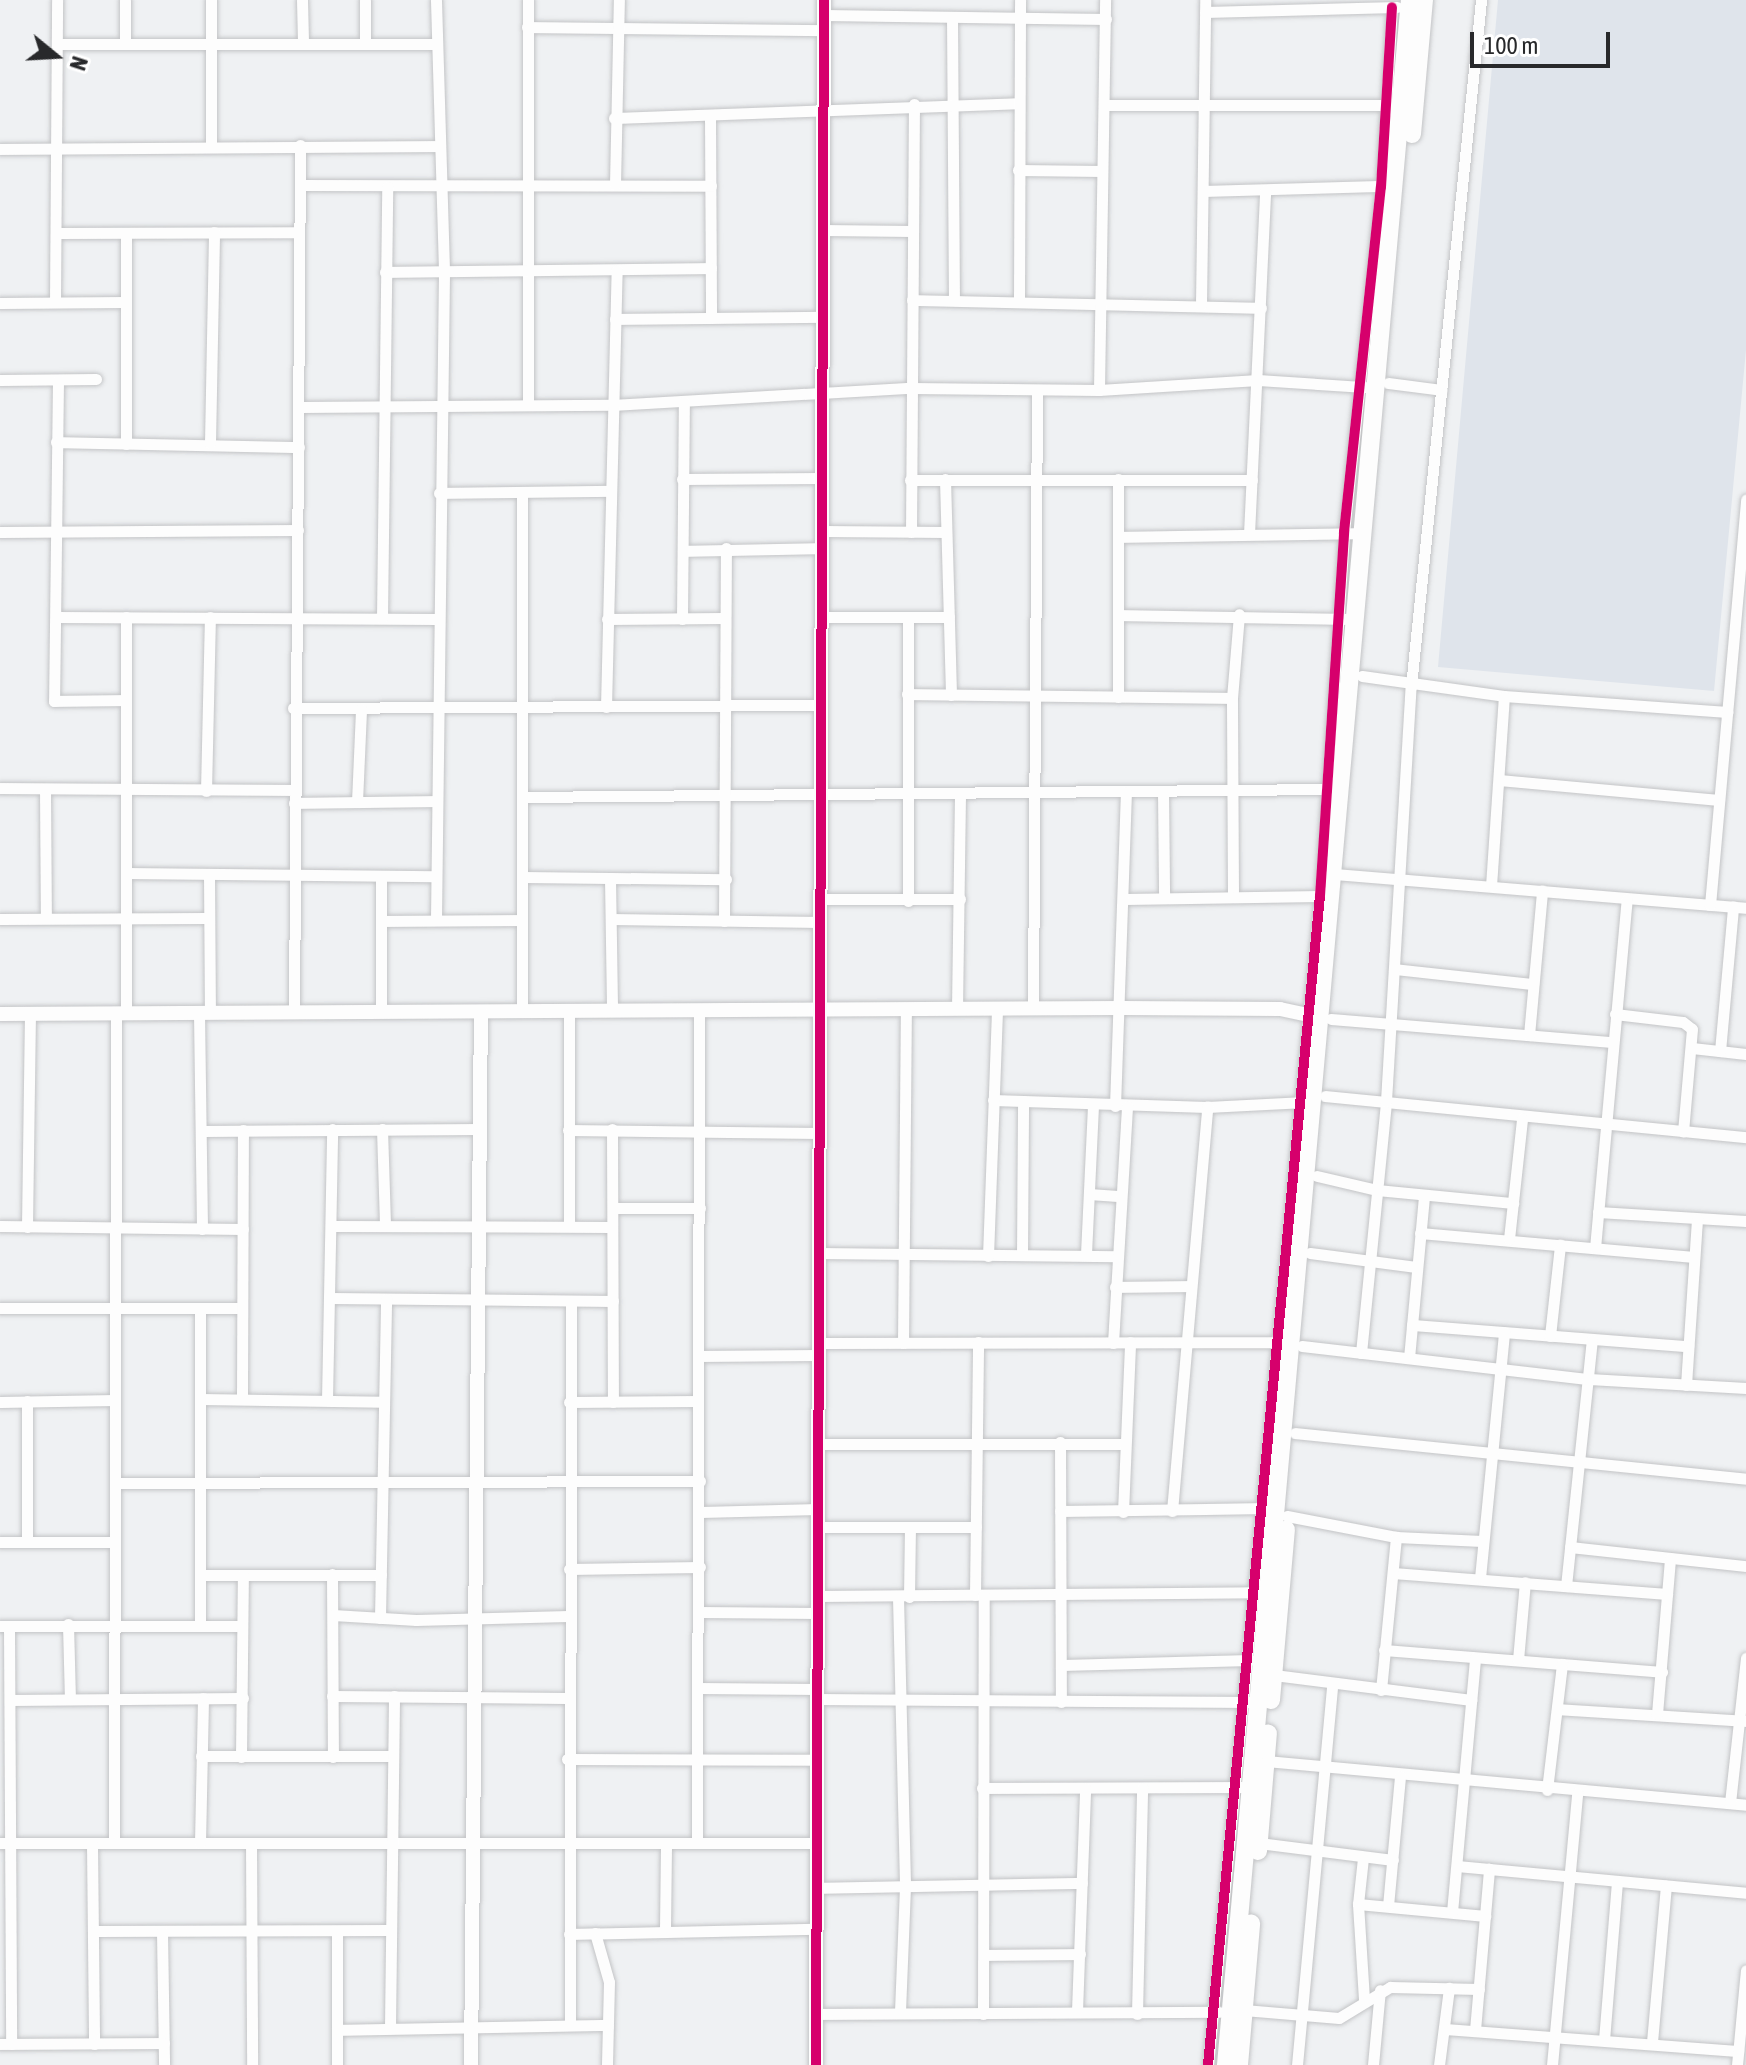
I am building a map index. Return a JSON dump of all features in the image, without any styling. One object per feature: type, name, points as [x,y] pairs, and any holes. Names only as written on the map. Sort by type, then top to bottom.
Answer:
[{"type":"main road","points":[[1339,875],[1336,789],[1348,619],[1365,533],[1382,386],[1388,186],[1394,105],[1409,4]]},
{"type":"main road","points":[[1239,2065],[1229,2012],[1259,1843],[1274,1675],[1275,1511],[1321,1018],[1362,676],[1409,4]]},
{"type":"main road","points":[[1226,2065],[1244,1787],[1261,1592],[1275,1511],[1295,1433],[1290,1344],[1310,1253],[1317,1176],[1313,1100]]},
{"type":"street","points":[[55,302],[57,0]]},
{"type":"street","points":[[125,0],[125,41]]},
{"type":"street","points":[[211,0],[211,144]]},
{"type":"street","points":[[302,0],[303,42]]},
{"type":"street","points":[[365,0],[365,42]]},
{"type":"street","points":[[436,0],[444,270],[439,406],[434,801],[436,919]]},
{"type":"street","points":[[528,0],[528,405]]},
{"type":"street","points":[[615,185],[614,118],[619,0]]},
{"type":"street","points":[[1019,302],[1020,0]]},
{"type":"street","points":[[1099,390],[1103,303],[1105,0]]},
{"type":"street","points":[[1361,1353],[1386,1101],[1411,686],[1481,0]]},
{"type":"street","points":[[1201,305],[1205,6],[1409,4]]},
{"type":"street","points":[[527,27],[619,30],[824,15],[1106,19]]},
{"type":"street","points":[[816,2065],[824,15]]},
{"type":"street","points":[[952,17],[954,300]]},
{"type":"street","points":[[57,44],[125,41],[437,44]]},
{"type":"street","points":[[614,118],[710,116],[914,104],[1019,103]]},
{"type":"street","points":[[911,532],[914,104]]},
{"type":"street","points":[[1104,105],[1394,105]]},
{"type":"street","points":[[710,116],[711,318]]},
{"type":"street","points":[[0,149],[211,144],[440,146]]},
{"type":"street","points":[[294,1013],[293,708],[300,407],[300,145]]},
{"type":"street","points":[[1018,170],[1102,171]]},
{"type":"street","points":[[300,185],[442,188],[711,186]]},
{"type":"street","points":[[1120,615],[1239,614],[1348,619],[1344,532],[1356,387],[1388,186],[1203,191]]},
{"type":"street","points":[[382,618],[382,406],[387,187]]},
{"type":"street","points":[[1249,534],[1265,190]]},
{"type":"street","points":[[823,230],[912,231]]},
{"type":"street","points":[[210,443],[214,232]]},
{"type":"street","points":[[56,233],[299,232]]},
{"type":"street","points":[[126,234],[126,444]]},
{"type":"street","points":[[385,272],[711,268]]},
{"type":"street","points":[[606,707],[617,270]]},
{"type":"street","points":[[912,300],[1261,308]]},
{"type":"street","points":[[0,303],[125,302]]},
{"type":"street","points":[[615,319],[823,317]]},
{"type":"street","points":[[0,380],[96,379]]},
{"type":"street","points":[[58,380],[54,701],[124,700]]},
{"type":"street","points":[[300,407],[612,405],[911,388],[1099,390],[1258,380],[1442,390]]},
{"type":"street","points":[[1033,1008],[1037,390]]},
{"type":"street","points":[[682,619],[684,402]]},
{"type":"street","points":[[56,442],[299,447]]},
{"type":"street","points":[[682,479],[822,478]]},
{"type":"street","points":[[945,479],[951,695]]},
{"type":"street","points":[[1118,479],[1118,697]]},
{"type":"street","points":[[910,480],[1252,480]]},
{"type":"street","points":[[439,493],[610,491]]},
{"type":"street","points":[[522,492],[525,708],[522,1011]]},
{"type":"street","points":[[1710,905],[1727,712],[1743,578],[1746,500]]},
{"type":"street","points":[[0,532],[298,530]]},
{"type":"street","points":[[822,531],[946,532]]},
{"type":"street","points":[[1119,537],[1365,533]]},
{"type":"street","points":[[724,921],[726,548]]},
{"type":"street","points":[[683,551],[822,548]]},
{"type":"street","points":[[1233,895],[1232,698],[1239,614]]},
{"type":"street","points":[[56,617],[438,619]]},
{"type":"street","points":[[114,1843],[112,1623],[117,1483],[112,1310],[126,919],[126,617]]},
{"type":"street","points":[[206,791],[210,617]]},
{"type":"street","points":[[821,617],[949,617]]},
{"type":"street","points":[[908,617],[908,901]]},
{"type":"street","points":[[607,619],[724,618]]},
{"type":"street","points":[[1362,676],[1411,686],[1504,696],[1727,712]]},
{"type":"street","points":[[1732,676],[1746,677]]},
{"type":"street","points":[[907,694],[1232,698]]},
{"type":"street","points":[[1491,886],[1504,696]]},
{"type":"street","points":[[293,708],[821,705]]},
{"type":"street","points":[[357,802],[361,709]]},
{"type":"street","points":[[1499,780],[1719,800]]},
{"type":"street","points":[[0,788],[293,790]]},
{"type":"street","points":[[45,789],[46,917]]},
{"type":"street","points":[[523,797],[1336,789],[1320,896],[1321,1018],[1313,1100]]},
{"type":"street","points":[[1113,1343],[1121,1196],[1126,792]]},
{"type":"street","points":[[1163,792],[1164,896]]},
{"type":"street","points":[[957,1009],[960,793]]},
{"type":"street","points":[[294,803],[434,801]]},
{"type":"street","points":[[126,873],[295,878],[435,876]]},
{"type":"street","points":[[202,1229],[209,875]]},
{"type":"street","points":[[1339,875],[1740,907],[1720,1051]]},
{"type":"street","points":[[523,877],[726,879]]},
{"type":"street","points":[[381,878],[381,1012]]},
{"type":"street","points":[[610,878],[612,1011]]},
{"type":"street","points":[[1529,1035],[1542,891]]},
{"type":"street","points":[[1125,899],[1320,896]]},
{"type":"street","points":[[820,899],[960,899]]},
{"type":"street","points":[[1595,1248],[1627,899]]},
{"type":"street","points":[[0,919],[208,918]]},
{"type":"street","points":[[611,919],[820,922]]},
{"type":"street","points":[[382,921],[522,920]]},
{"type":"street","points":[[1394,969],[1533,984]]},
{"type":"street","points":[[903,1343],[906,1009]]},
{"type":"street","points":[[988,1256],[997,1009]]},
{"type":"street","points":[[0,1014],[1280,1009],[1321,1018],[1612,1042]]},
{"type":"street","points":[[697,1843],[701,1512],[698,1401],[699,1010]]},
{"type":"street","points":[[569,1011],[569,1226]]},
{"type":"street","points":[[471,2065],[481,1012]]},
{"type":"street","points":[[27,1227],[30,1014]]},
{"type":"street","points":[[1615,1014],[1688,1024],[1692,1048],[1683,1132]]},
{"type":"street","points":[[1692,1048],[1746,1054]]},
{"type":"street","points":[[993,1100],[1207,1107],[1313,1100],[1386,1101],[1522,1119],[1746,1137]]},
{"type":"street","points":[[1022,1255],[1023,1101]]},
{"type":"street","points":[[1086,1254],[1093,1104]]},
{"type":"street","points":[[1172,1511],[1207,1107]]},
{"type":"street","points":[[1509,1239],[1522,1119]]},
{"type":"street","points":[[327,1400],[332,1129]]},
{"type":"street","points":[[382,1129],[385,1226]]},
{"type":"street","points":[[203,1131],[480,1129]]},
{"type":"street","points":[[612,1129],[613,1402]]},
{"type":"street","points":[[568,1130],[700,1129],[819,1133]]},
{"type":"street","points":[[242,1399],[243,1130]]},
{"type":"street","points":[[1317,1176],[1377,1190],[1513,1203]]},
{"type":"street","points":[[1089,1194],[1121,1196]]},
{"type":"street","points":[[1409,1358],[1424,1196]]},
{"type":"street","points":[[614,1208],[700,1208]]},
{"type":"street","points":[[1598,1212],[1746,1221]]},
{"type":"street","points":[[1686,1385],[1697,1219]]},
{"type":"street","points":[[0,1226],[243,1229]]},
{"type":"street","points":[[331,1226],[612,1227]]},
{"type":"street","points":[[1420,1233],[1694,1257]]},
{"type":"street","points":[[1550,1336],[1560,1245]]},
{"type":"street","points":[[819,1253],[1118,1256]]},
{"type":"street","points":[[1310,1253],[1369,1264],[1416,1267]]},
{"type":"street","points":[[1115,1287],[1190,1286]]},
{"type":"street","points":[[331,1298],[480,1302],[613,1301]]},
{"type":"street","points":[[380,1618],[386,1299]]},
{"type":"street","points":[[570,2024],[567,1698],[571,1301]]},
{"type":"street","points":[[0,1308],[242,1308]]},
{"type":"street","points":[[200,1310],[200,1625]]},
{"type":"street","points":[[1412,1325],[1688,1346]]},
{"type":"street","points":[[1480,1578],[1504,1332]]},
{"type":"street","points":[[1566,1586],[1592,1340]]},
{"type":"street","points":[[978,1342],[976,1527],[983,1699],[983,2014]]},
{"type":"street","points":[[1123,1512],[1130,1342]]},
{"type":"street","points":[[698,1356],[903,1343],[1290,1344],[1589,1379],[1746,1388]]},
{"type":"street","points":[[201,1399],[382,1402]]},
{"type":"street","points":[[0,1402],[115,1400]]},
{"type":"street","points":[[27,1401],[27,1542]]},
{"type":"street","points":[[569,1402],[698,1401]]},
{"type":"street","points":[[1295,1433],[1746,1479]]},
{"type":"street","points":[[818,1444],[977,1441],[1124,1444]]},
{"type":"street","points":[[1060,1442],[1061,1702]]},
{"type":"street","points":[[117,1483],[700,1481]]},
{"type":"street","points":[[701,1512],[818,1509]]},
{"type":"street","points":[[1060,1511],[1275,1511],[1396,1537],[1482,1541]]},
{"type":"street","points":[[818,1527],[976,1527]]},
{"type":"street","points":[[900,2012],[905,1887],[901,1698],[910,1527]]},
{"type":"street","points":[[1381,1690],[1396,1537]]},
{"type":"street","points":[[0,1542],[113,1542]]},
{"type":"street","points":[[1570,1547],[1746,1566]]},
{"type":"street","points":[[1657,1714],[1670,1559]]},
{"type":"street","points":[[569,1569],[700,1567]]},
{"type":"street","points":[[1393,1573],[1667,1594]]},
{"type":"street","points":[[332,1574],[333,1757]]},
{"type":"street","points":[[200,1575],[381,1575]]},
{"type":"street","points":[[241,1757],[243,1575]]},
{"type":"street","points":[[1518,1660],[1525,1582]]},
{"type":"street","points":[[698,1688],[901,1698],[1252,1702],[1250,1660],[1261,1592],[818,1596]]},
{"type":"street","points":[[699,1612],[818,1613]]},
{"type":"street","points":[[333,1615],[476,1620],[568,1616]]},
{"type":"street","points":[[164,2043],[6,2044],[10,1700],[4,1626],[112,1623],[242,1626]]},
{"type":"street","points":[[68,1624],[70,1698]]},
{"type":"street","points":[[1384,1650],[1662,1672]]},
{"type":"street","points":[[1452,1912],[1475,1658]]},
{"type":"street","points":[[1730,1803],[1742,1720],[1746,1658]]},
{"type":"street","points":[[1062,1665],[1250,1660]]},
{"type":"street","points":[[1547,1790],[1562,1664]]},
{"type":"street","points":[[1274,1675],[1332,1686],[1471,1700]]},
{"type":"street","points":[[1297,2065],[1319,1854],[1332,1686]]},
{"type":"street","points":[[332,1696],[475,1700],[567,1698]]},
{"type":"street","points":[[390,2027],[394,1696]]},
{"type":"street","points":[[200,1843],[203,1698]]},
{"type":"street","points":[[10,1700],[243,1698]]},
{"type":"street","points":[[1557,1709],[1742,1720]]},
{"type":"street","points":[[201,1756],[393,1756]]},
{"type":"street","points":[[567,1759],[817,1760]]},
{"type":"street","points":[[1266,1761],[1325,1771],[1746,1805]]},
{"type":"street","points":[[1388,1906],[1400,1777]]},
{"type":"street","points":[[982,1788],[1244,1787]]},
{"type":"street","points":[[1077,2011],[1085,1788]]},
{"type":"street","points":[[1137,2014],[1142,1788]]},
{"type":"street","points":[[1552,2065],[1577,1793]]},
{"type":"street","points":[[6,1844],[392,1840],[473,1844],[817,1843]]},
{"type":"street","points":[[251,1843],[252,2065]]},
{"type":"street","points":[[665,1929],[666,1843]]},
{"type":"street","points":[[1259,1843],[1319,1854],[1393,1860]]},
{"type":"street","points":[[92,1844],[94,2044]]},
{"type":"street","points":[[1363,1858],[1358,1904],[1364,2000]]},
{"type":"street","points":[[1457,1866],[1746,1893]]},
{"type":"street","points":[[1475,2030],[1489,1869]]},
{"type":"street","points":[[1604,2040],[1617,1882]]},
{"type":"street","points":[[816,1888],[1082,1883]]},
{"type":"street","points":[[1652,2042],[1666,1886]]},
{"type":"street","points":[[1358,1904],[1485,1916]]},
{"type":"street","points":[[569,1934],[665,1929],[816,1929]]},
{"type":"street","points":[[95,1931],[337,1933],[391,1930]]},
{"type":"street","points":[[162,1932],[164,2065]]},
{"type":"street","points":[[337,1933],[337,2065]]},
{"type":"street","points":[[595,1933],[608,1976],[607,2065]]},
{"type":"street","points":[[984,1955],[1080,1954]]},
{"type":"street","points":[[1737,2065],[1746,1970]]},
{"type":"street","points":[[1439,2065],[1449,1988]]},
{"type":"street","points":[[816,2014],[1229,2012],[1339,2018],[1380,1990],[1479,1989]]},
{"type":"street","points":[[1373,2065],[1380,1990]]},
{"type":"street","points":[[1208,2065],[1229,2012]]},
{"type":"street","points":[[337,2030],[608,2025]]},
{"type":"street","points":[[1444,2029],[1555,2039],[1652,2042],[1738,2051]]},
{"type":"shaded area","points":[[1498,0],[1746,0],[1746,350],[1714,691],[1438,667]]},
{"type":"cycle path","points":[[816,2065],[824,0]]},
{"type":"cycle path","points":[[1208,2065],[1320,896],[1344,532],[1381,187],[1392,7]]}]
